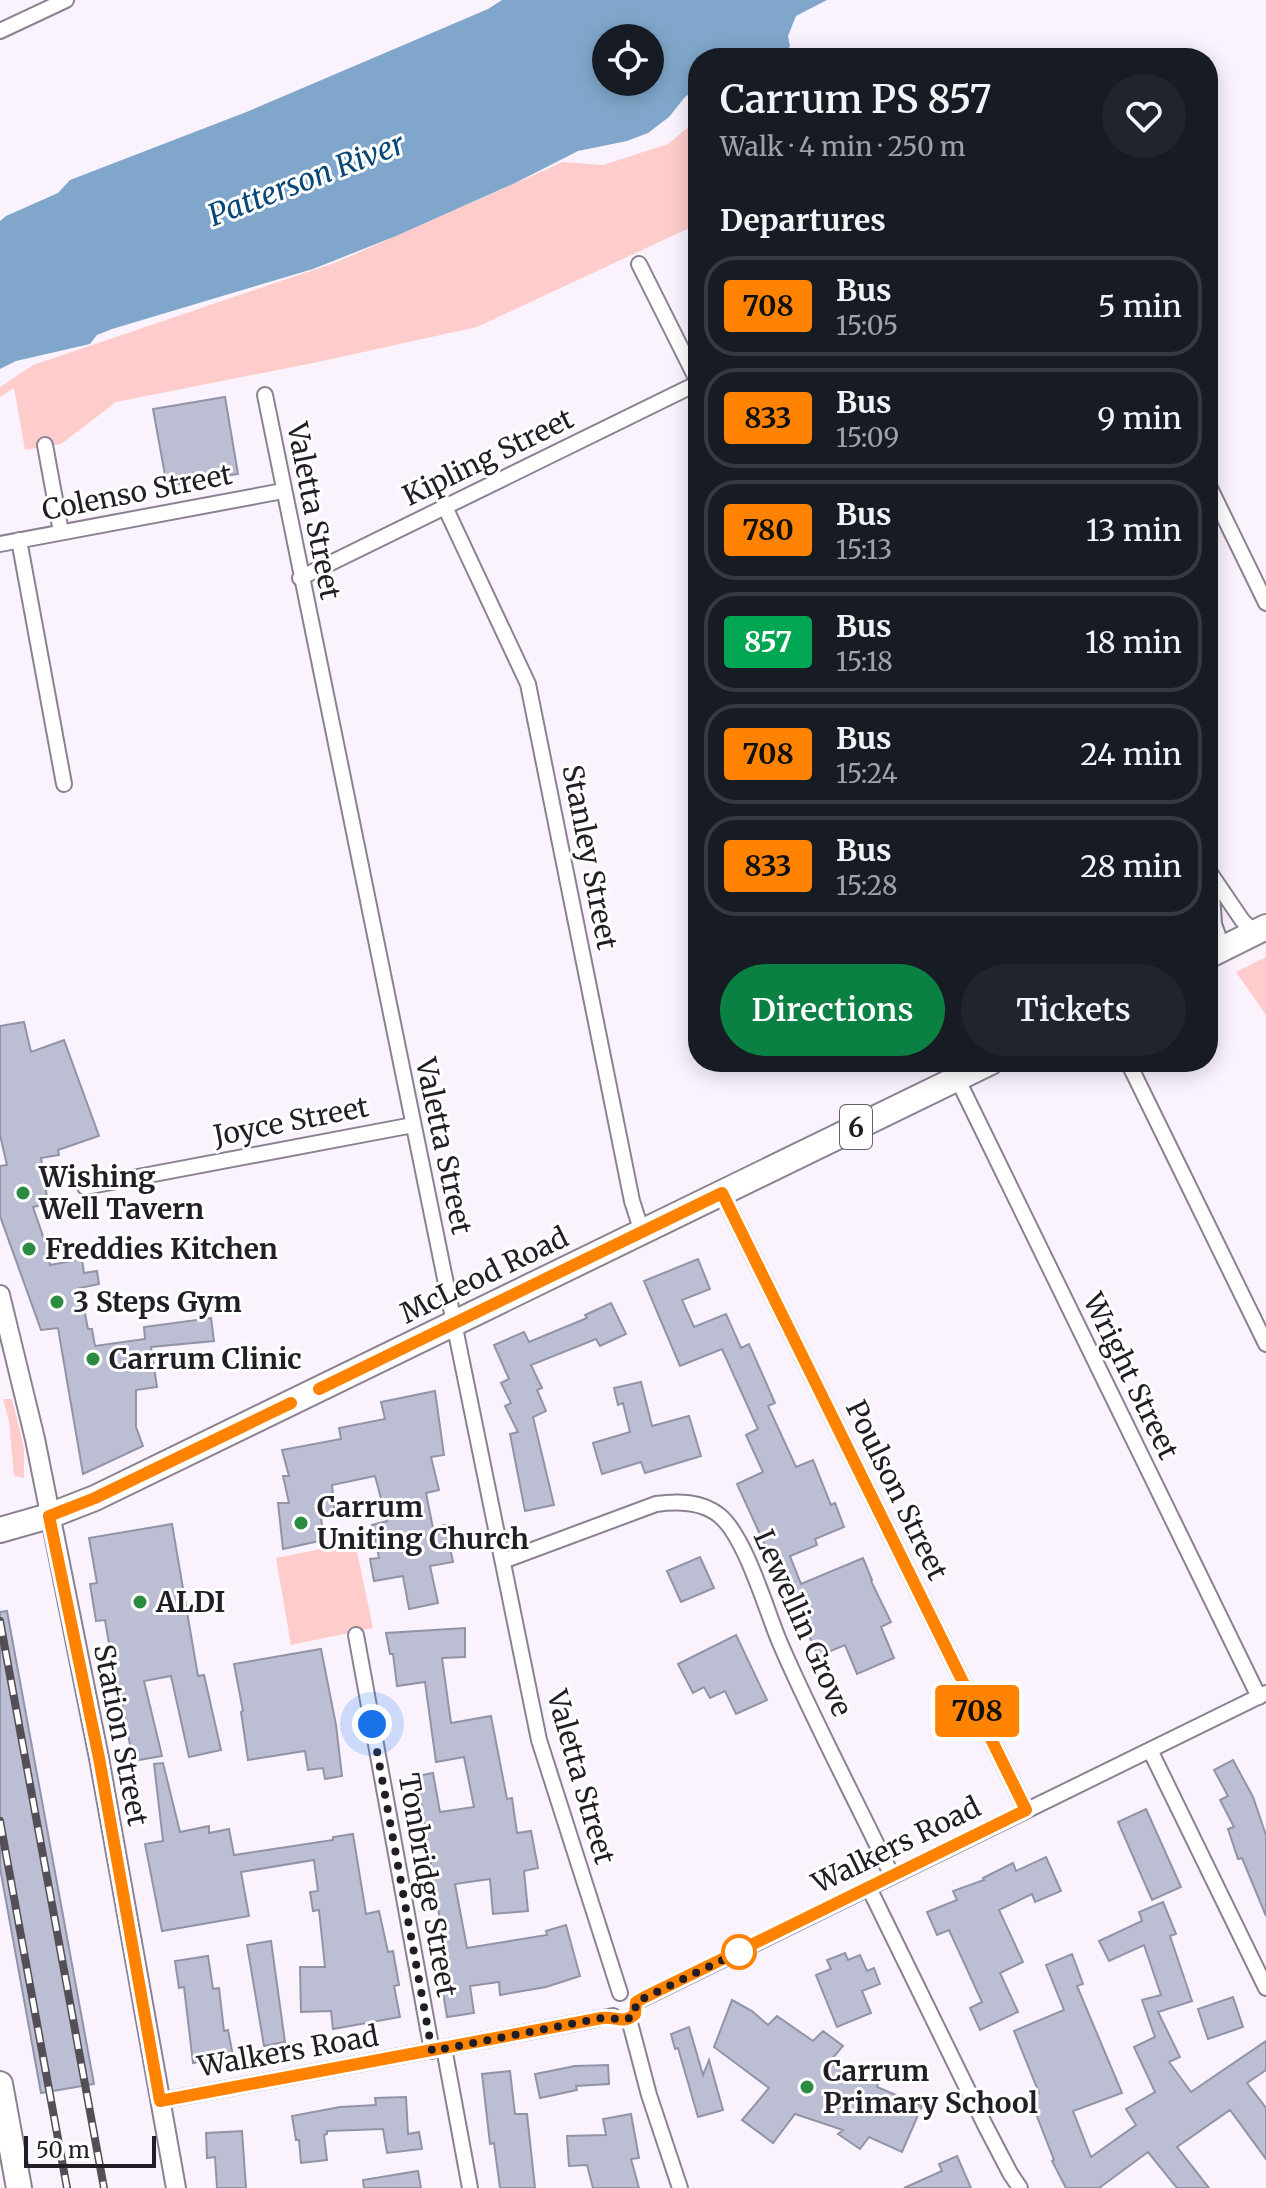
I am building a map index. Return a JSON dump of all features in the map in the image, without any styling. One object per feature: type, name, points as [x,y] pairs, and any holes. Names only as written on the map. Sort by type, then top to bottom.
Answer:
[{"type":"main road","points":[[1218,950],[1263,928]]},
{"type":"main road","name":"McLeod Road","points":[[3,1531],[95,1498],[970,1072]]},
{"type":"main road","points":[[0,2084],[19,2188]]},
{"type":"street","points":[[0,31],[66,0]]},
{"type":"street","points":[[639,264],[688,362]]},
{"type":"street","name":"Kipling Street","points":[[300,578],[688,387]]},
{"type":"street","name":"Valetta Street","points":[[265,395],[543,1755],[620,1993]]},
{"type":"street","points":[[45,445],[61,532]]},
{"type":"street","name":"Colenso Street","points":[[0,544],[283,491]]},
{"type":"street","points":[[1218,505],[1266,603]]},
{"type":"street","name":"Stanley Street","points":[[445,507],[525,671],[632,1201],[642,1232]]},
{"type":"street","points":[[19,540],[64,784]]},
{"type":"street","points":[[1218,886],[1249,927],[1263,928]]},
{"type":"street","points":[[1133,1072],[1266,1344]]},
{"type":"street","name":"Wright Street","points":[[957,1078],[1263,1695]]},
{"type":"street","name":"Joyce Street","points":[[85,1187],[413,1125]]},
{"type":"street","name":"Poulson Street","points":[[722,1193],[1026,1810]]},
{"type":"street","name":"Station Street","points":[[0,1295],[35,1439],[99,1758],[176,2188]]},
{"type":"street","name":"Lewellin Grove","points":[[503,1561],[656,1504],[676,1501],[696,1504],[718,1514],[734,1531],[781,1645],[892,1876]]},
{"type":"street","name":"Tonbridge Street","points":[[356,1635],[438,2050],[470,2188]]},
{"type":"street","name":"Walkers Road","points":[[636,2002],[1263,1695]]},
{"type":"street","points":[[1150,1750],[1266,1988]]},
{"type":"street","points":[[869,1888],[985,2125],[1020,2188]]},
{"type":"street","points":[[620,1993],[631,1996],[636,2002],[635,2014],[629,2019],[620,2020],[613,2016],[610,2003],[620,1993]]},
{"type":"street","name":"Walkers Road","points":[[160,2101],[613,2016]]},
{"type":"street","points":[[629,2019],[649,2095],[680,2188]]},
{"type":"shaded area","points":[[688,127],[688,229],[477,327],[116,402],[61,444],[25,450],[14,388],[0,397],[0,387],[33,365],[337,262],[563,162],[603,165],[668,144]]},
{"type":"shaded area","points":[[1266,957],[1266,1015],[1236,972]]},
{"type":"shaded area","points":[[3,1399],[12,1399],[24,1448],[24,1478],[14,1476],[9,1421]]},
{"type":"shaded area","points":[[355,1542],[373,1628],[291,1645],[276,1558]]},
{"type":"water","name":"Patterson River","points":[[502,0],[827,0],[796,16],[788,36],[789,48],[688,48],[688,95],[669,117],[648,133],[627,141],[578,151],[513,184],[313,269],[112,329],[97,335],[90,344],[16,361],[0,369],[0,221],[58,193],[70,180],[249,111],[488,9]]},
{"type":"building","points":[[225,397],[238,474],[167,486],[153,409]]},
{"type":"building","points":[[24,1022],[31,1052],[64,1040],[99,1136],[58,1150],[59,1155],[41,1158],[48,1204],[33,1207],[50,1265],[82,1259],[84,1273],[97,1271],[99,1284],[80,1288],[88,1329],[92,1329],[95,1346],[145,1339],[144,1327],[211,1318],[214,1341],[151,1347],[157,1387],[136,1390],[136,1427],[143,1446],[83,1474],[58,1328],[41,1330],[0,1216],[0,1166],[7,1165],[0,1135],[0,1026]]},
{"type":"building","points":[[698,1259],[710,1289],[682,1300],[694,1327],[726,1314],[741,1348],[749,1344],[775,1403],[768,1406],[796,1467],[813,1460],[831,1505],[835,1503],[844,1527],[815,1539],[817,1545],[790,1556],[801,1584],[863,1558],[891,1622],[881,1627],[894,1658],[857,1674],[845,1645],[818,1656],[737,1484],[763,1472],[746,1435],[758,1429],[722,1349],[680,1366],[644,1281]]},
{"type":"building","points":[[611,1303],[626,1334],[600,1346],[596,1339],[531,1365],[542,1388],[537,1390],[546,1411],[533,1417],[554,1505],[525,1511],[510,1434],[518,1432],[505,1406],[511,1403],[501,1383],[509,1379],[494,1345],[524,1332],[529,1342],[587,1318],[585,1315]]},
{"type":"building","points":[[641,1382],[652,1426],[689,1416],[701,1456],[645,1473],[641,1462],[602,1474],[593,1443],[630,1432],[623,1403],[618,1405],[614,1388]]},
{"type":"building","points":[[435,1391],[444,1455],[431,1457],[439,1490],[426,1493],[433,1528],[445,1525],[453,1562],[430,1566],[438,1603],[409,1609],[403,1576],[374,1581],[370,1559],[379,1558],[372,1525],[387,1521],[375,1476],[332,1485],[335,1514],[321,1518],[324,1540],[283,1549],[278,1503],[289,1503],[283,1476],[289,1476],[282,1450],[341,1439],[339,1428],[385,1419],[381,1402]]},
{"type":"building","name":"ALDI","points":[[172,1524],[198,1676],[204,1675],[221,1750],[189,1757],[171,1676],[144,1681],[162,1756],[133,1761],[105,1620],[96,1621],[90,1584],[97,1583],[89,1538]]},
{"type":"building","points":[[700,1557],[714,1588],[681,1602],[667,1571]]},
{"type":"building","points":[[7,1611],[94,2084],[41,2093],[0,1868],[0,1612]]},
{"type":"building","points":[[465,1628],[465,1657],[442,1658],[451,1723],[491,1716],[507,1799],[512,1798],[517,1833],[531,1831],[538,1868],[524,1871],[528,1911],[493,1914],[490,1879],[455,1884],[467,1948],[547,1935],[546,1931],[566,1925],[580,1976],[546,1987],[500,1995],[499,1982],[470,1986],[474,2013],[447,2017],[442,1986],[449,1985],[446,1958],[417,1776],[433,1773],[440,1812],[474,1807],[464,1757],[436,1762],[425,1682],[397,1686],[393,1654],[390,1654],[386,1633]]},
{"type":"building","points":[[736,1635],[767,1700],[736,1714],[725,1691],[710,1698],[704,1687],[693,1693],[678,1664]]},
{"type":"building","points":[[321,1649],[336,1725],[342,1776],[325,1779],[323,1768],[308,1770],[305,1751],[248,1760],[234,1664]]},
{"type":"building","points":[[1233,1760],[1253,1797],[1266,1835],[1266,1916],[1242,1858],[1238,1859],[1228,1829],[1234,1827],[1220,1800],[1228,1796],[1214,1770]]},
{"type":"building","points":[[163,1763],[180,1832],[209,1826],[209,1833],[229,1829],[234,1855],[333,1840],[333,1837],[353,1834],[366,1914],[379,1911],[388,1952],[393,1951],[399,1985],[394,1986],[400,2017],[333,2029],[331,2011],[301,2012],[300,1967],[325,1967],[319,1910],[313,1911],[310,1892],[318,1891],[314,1860],[241,1872],[249,1916],[162,1931],[145,1844],[163,1841],[154,1764]]},
{"type":"building","points":[[1146,1809],[1181,1887],[1152,1900],[1118,1822]]},
{"type":"building","points":[[1046,1857],[1061,1891],[1035,1902],[1032,1894],[999,1910],[1023,1962],[1000,1973],[1018,2012],[980,2030],[970,2008],[982,2002],[949,1930],[937,1935],[927,1912],[957,1900],[953,1891],[984,1880],[1013,1863],[1016,1871]]},
{"type":"building","points":[[1163,1902],[1176,1934],[1170,1936],[1192,2001],[1158,2012],[1180,2057],[1169,2062],[1191,2092],[1266,2041],[1266,2070],[1247,2083],[1266,2108],[1266,2159],[1230,2110],[1177,2147],[1209,2188],[1177,2188],[1148,2152],[1099,2188],[1066,2188],[1052,2161],[1029,2096],[1039,2093],[1014,2031],[1064,2010],[1046,1965],[1072,1954],[1083,1984],[1077,1986],[1122,2093],[1073,2111],[1091,2157],[1136,2125],[1126,2109],[1155,2092],[1134,2047],[1155,2037],[1142,2000],[1161,1995],[1144,1945],[1109,1961],[1099,1941],[1142,1921],[1139,1912]]},
{"type":"building","points":[[271,1941],[285,2042],[264,2046],[247,1945]]},
{"type":"building","points":[[845,1953],[848,1960],[860,1955],[867,1971],[874,1968],[880,1984],[862,1991],[871,2013],[837,2027],[816,1975],[831,1969],[827,1960]]},
{"type":"building","points":[[208,1956],[213,1989],[219,1988],[224,2031],[228,2030],[233,2056],[193,2063],[184,1987],[179,1988],[175,1961]]},
{"type":"building","points":[[1233,1997],[1243,2027],[1208,2039],[1198,2009]]},
{"type":"building","points":[[732,2000],[768,2025],[777,2016],[813,2041],[823,2031],[843,2046],[831,2060],[878,2084],[877,2087],[922,2106],[902,2152],[869,2137],[860,2149],[838,2134],[843,2130],[795,2114],[773,2143],[742,2120],[769,2088],[714,2047]]},
{"type":"building","points":[[689,2027],[703,2075],[709,2060],[723,2110],[698,2117],[671,2034]]},
{"type":"building","points":[[608,2065],[609,2084],[576,2086],[577,2090],[540,2098],[535,2074],[575,2066]]},
{"type":"building","points":[[510,2071],[515,2114],[527,2114],[535,2188],[500,2188],[494,2143],[490,2144],[482,2074]]},
{"type":"building","points":[[406,2097],[408,2134],[419,2132],[422,2149],[387,2153],[383,2129],[327,2131],[324,2135],[327,2160],[301,2163],[292,2116],[340,2107],[376,2105],[375,2098]]},
{"type":"building","points":[[631,2114],[639,2158],[631,2159],[639,2188],[593,2188],[587,2165],[569,2166],[567,2136],[606,2135],[603,2119]]},
{"type":"building","points":[[242,2131],[246,2188],[217,2188],[215,2157],[207,2158],[206,2133]]},
{"type":"building","points":[[957,2156],[971,2188],[904,2188],[942,2171],[939,2164]]},
{"type":"building","points":[[418,2171],[421,2188],[364,2188],[363,2180]]},
{"type":"railway","points":[[0,1621],[104,2188]]},
{"type":"railway","points":[[0,1821],[67,2188]]},
{"type":"bus line","name":"708","points":[[291,1403],[95,1498],[49,1516],[99,1758],[160,2101],[613,2016],[620,2020],[629,2019],[635,2014],[636,2002],[645,1997],[1026,1810],[722,1193],[319,1389]]},
{"type":"place","name":"Wishing Well Tavern","points":[[23,1193]]},
{"type":"place","name":"Freddies Kitchen","points":[[29,1249]]},
{"type":"place","name":"3 Steps Gym","points":[[57,1302]]},
{"type":"place","name":"Carrum Clinic","points":[[93,1359]]},
{"type":"place","name":"Carrum Uniting Church","points":[[301,1523]]},
{"type":"place","name":"ALDI","points":[[140,1602]]},
{"type":"place","name":"Carrum Primary School","points":[[807,2087]]},
{"type":"route","points":[[372,1724],[432,2051],[613,2016],[620,2020],[629,2019],[635,2014],[636,2002],[739,1952]]}]
